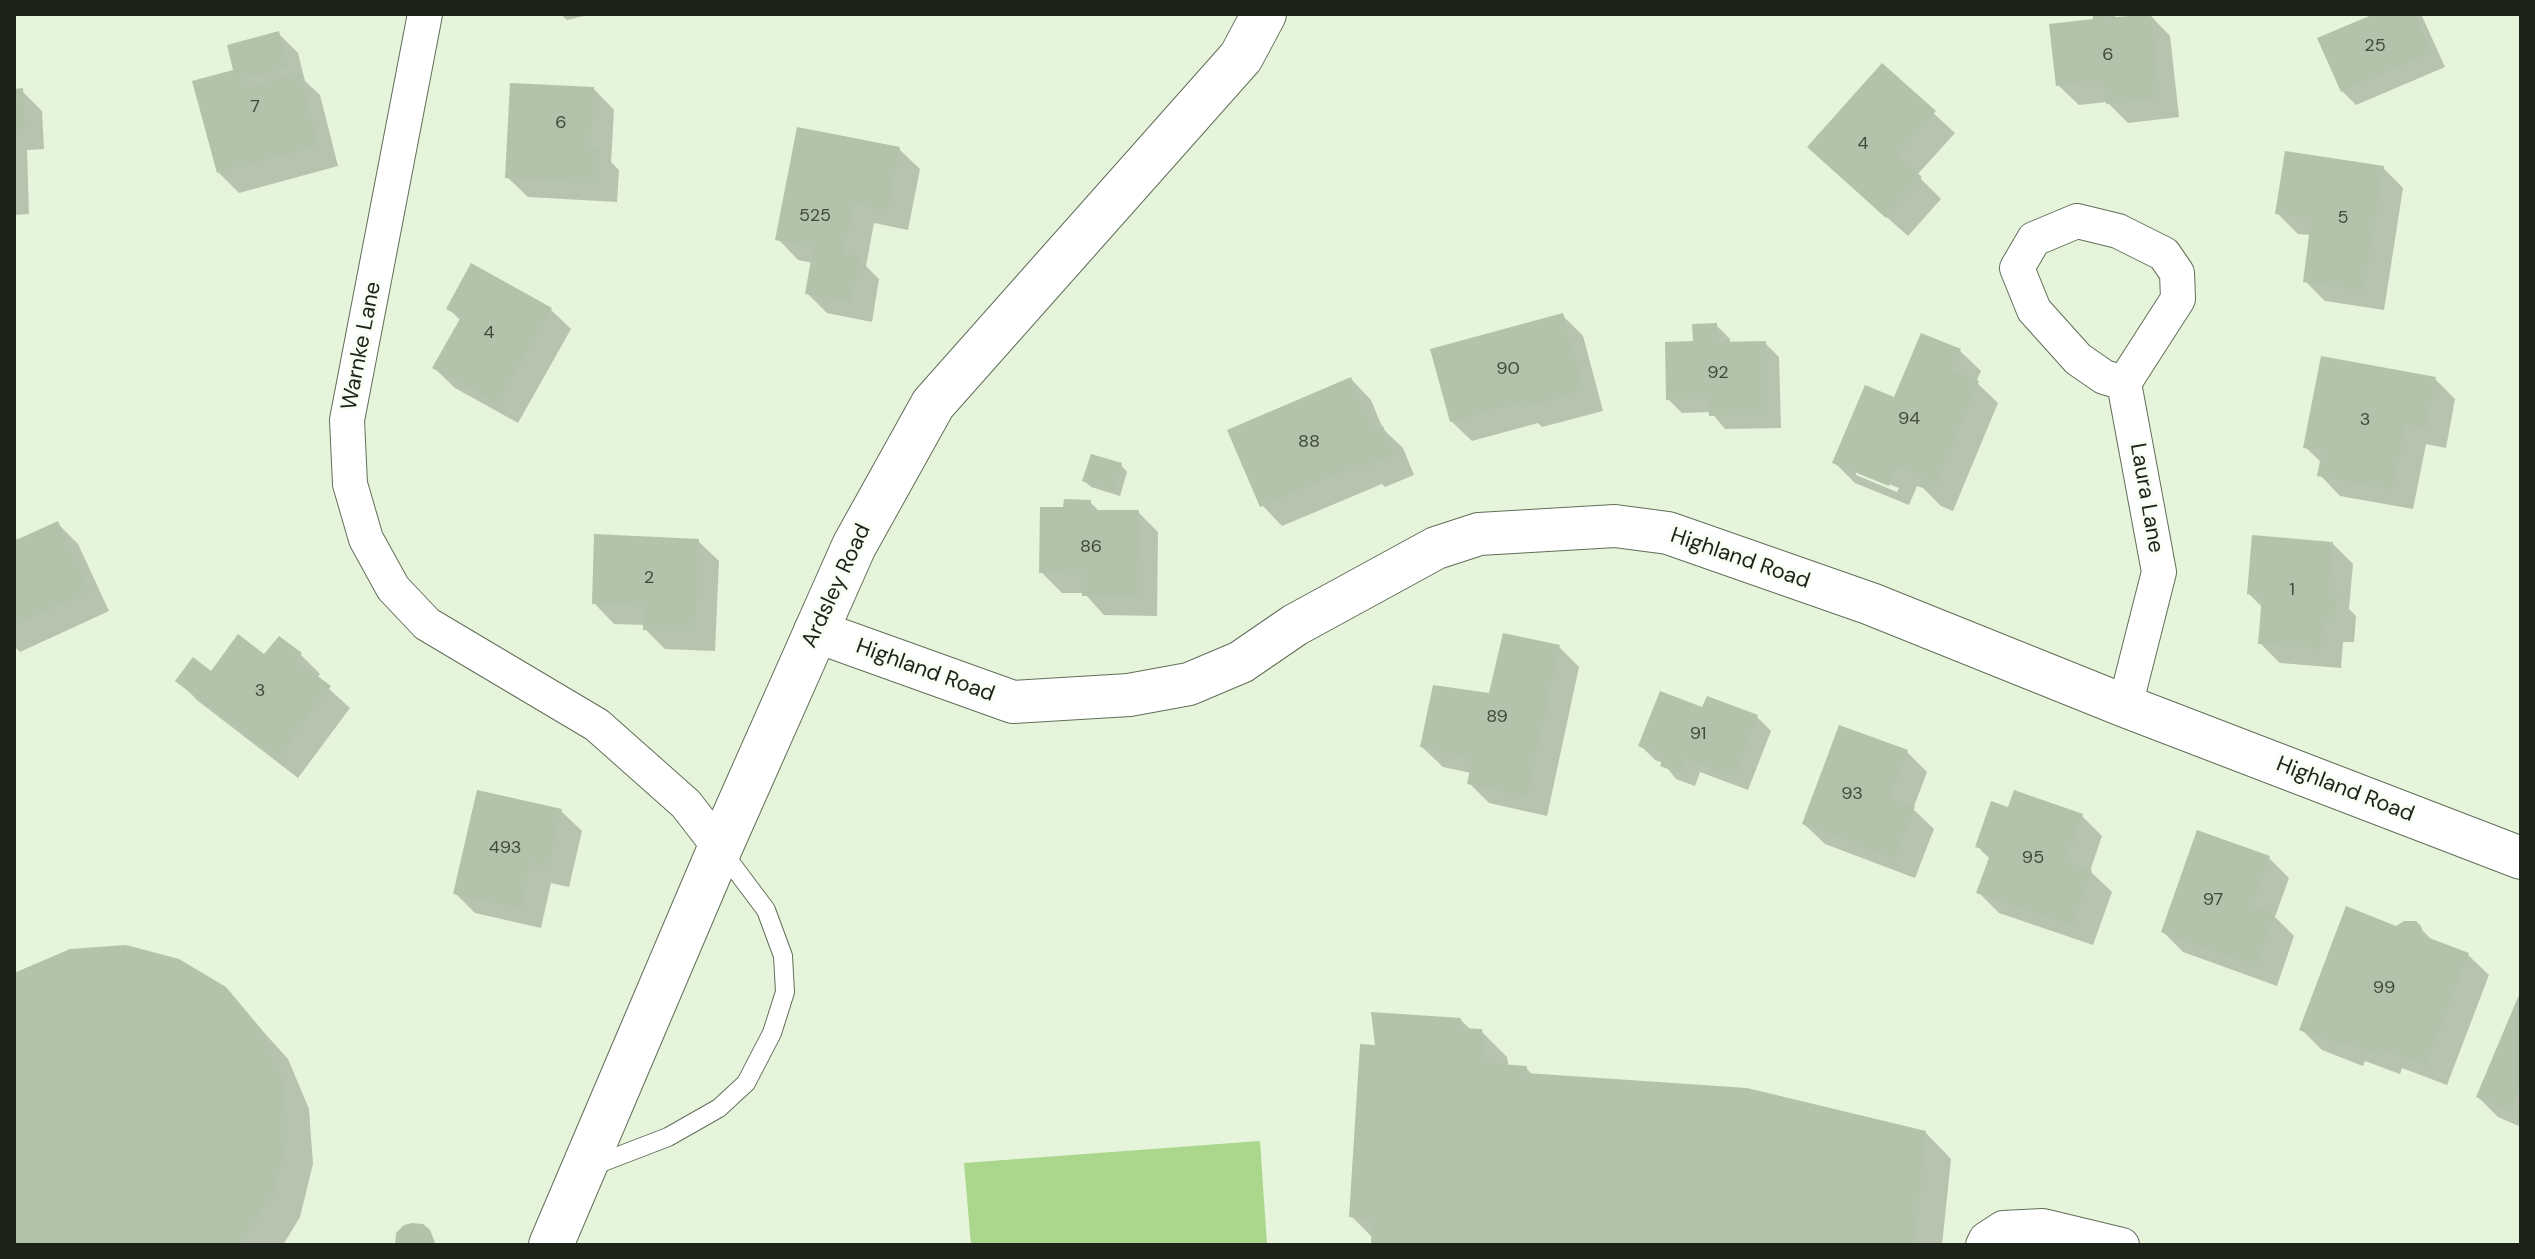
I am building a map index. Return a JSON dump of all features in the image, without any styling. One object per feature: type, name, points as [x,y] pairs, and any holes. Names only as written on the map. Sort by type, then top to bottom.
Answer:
[{"type":"main road","name":"Ardsley Road","points":[[551,1245],[815,631],[854,546],[933,404],[1241,57],[1264,14]]},
{"type":"street","name":"Warnke Lane","points":[[425,14],[347,420],[350,484],[366,539],[393,588],[427,624],[597,725],[686,804],[720,848]]},
{"type":"street","points":[[2077,221],[2118,231],[2164,254],[2177,273],[2178,299],[2124,383],[2104,377],[2078,359],[2034,310],[2017,268],[2034,239],[2077,221]]},
{"type":"street","name":"Laura Lane","points":[[2124,383],[2159,572],[2125,706]]},
{"type":"street","name":"Highland Road","points":[[815,631],[1013,702],[1129,695],[1189,684],[1241,662],[1295,625],[1436,548],[1479,534],[1615,526],[1668,533],[1856,599],[2521,858]]},
{"type":"street","points":[[1983,1245],[1986,1239],[2003,1228],[2043,1226],[2122,1245]]},
{"type":"lane","points":[[584,1170],[668,1137],[719,1108],[746,1083],[772,1033],[785,992],[783,956],[766,910],[720,848]]},
{"type":"green space","points":[[1260,1141],[1267,1245],[971,1245],[964,1163]]},
{"type":"building","points":[[2093,14],[2106,14],[2107,18],[2151,14],[2160,98],[2106,104],[2103,80],[2056,86],[2049,24],[2093,19]]},
{"type":"building","points":[[2374,14],[2416,14],[2432,53],[2341,92],[2317,38]]},
{"type":"building","points":[[279,31],[288,67],[245,79],[247,87],[300,72],[319,146],[217,173],[192,81],[233,70],[227,45]]},
{"type":"building","points":[[1882,63],[1936,111],[1897,155],[1922,177],[1886,218],[1807,147]]},
{"type":"building","points":[[510,83],[594,87],[591,147],[600,147],[598,183],[505,178]]},
{"type":"building","points":[[23,88],[25,129],[14,130],[14,89]]},
{"type":"building","points":[[797,127],[900,147],[888,211],[854,204],[844,254],[860,257],[852,303],[805,294],[813,248],[775,240]]},
{"type":"building","points":[[2285,151],[2384,166],[2364,291],[2303,282],[2311,219],[2275,214]]},
{"type":"building","points":[[471,263],[552,308],[497,404],[432,368],[461,317],[446,309]]},
{"type":"building","points":[[1563,313],[1584,391],[1520,408],[1519,403],[1450,422],[1430,349]]},
{"type":"building","points":[[1717,323],[1717,342],[1766,341],[1768,415],[1709,416],[1708,399],[1666,400],[1665,342],[1693,341],[1692,324]]},
{"type":"building","points":[[1921,333],[1961,349],[1952,370],[1979,381],[1933,492],[1919,486],[1923,477],[1897,467],[1889,486],[1832,463],[1865,385],[1894,397]]},
{"type":"building","points":[[2321,356],[2436,377],[2426,429],[2406,425],[2393,490],[2317,476],[2322,451],[2303,448]]},
{"type":"building","points":[[1351,377],[1373,429],[1383,426],[1395,455],[1363,468],[1361,464],[1260,507],[1227,430]]},
{"type":"building","points":[[1091,454],[1122,463],[1114,491],[1082,481]]},
{"type":"building","points":[[1064,499],[1091,500],[1090,510],[1139,510],[1138,596],[1082,596],[1082,574],[1039,573],[1040,507],[1063,507]]},
{"type":"building","points":[[58,521],[90,591],[14,626],[14,541]]},
{"type":"building","points":[[594,534],[699,539],[695,632],[643,630],[643,606],[592,604]]},
{"type":"building","points":[[2252,535],[2333,542],[2329,593],[2337,594],[2335,623],[2323,622],[2321,649],[2258,644],[2262,596],[2247,594]]},
{"type":"building","points":[[1503,633],[1560,645],[1527,797],[1467,784],[1472,759],[1420,747],[1433,685],[1489,693]]},
{"type":"building","points":[[238,634],[264,654],[279,636],[302,653],[296,660],[331,686],[277,759],[175,681],[193,657],[211,671]]},
{"type":"building","points":[[1660,691],[1702,707],[1707,696],[1758,715],[1734,778],[1686,759],[1681,774],[1660,766],[1664,757],[1638,746]]},
{"type":"building","points":[[1839,725],[1908,750],[1890,798],[1915,807],[1895,859],[1802,824]]},
{"type":"building","points":[[477,790],[562,809],[549,867],[531,863],[521,909],[453,894]]},
{"type":"building","points":[[2014,790],[2083,814],[2066,861],[2092,870],[2072,926],[1976,893],[1990,855],[1975,847],[1991,801],[2008,807]]},
{"type":"building","points":[[2197,830],[2270,856],[2252,906],[2275,914],[2256,967],[2161,932]]},
{"type":"building","points":[[2346,906],[2396,926],[2404,921],[2416,921],[2424,936],[2469,953],[2426,1066],[2382,1049],[2379,1055],[2345,1042],[2343,1047],[2299,1030]]},
{"type":"building","points":[[126,945],[179,959],[226,987],[262,1030],[283,1081],[288,1137],[275,1191],[240,1245],[14,1245],[14,973],[70,949]]},
{"type":"building","points":[[2521,990],[2521,1085],[2510,1112],[2476,1097]]},
{"type":"building","points":[[1371,1012],[1461,1018],[1461,1028],[1482,1029],[1487,1063],[1527,1066],[1526,1073],[1747,1088],[1926,1131],[1915,1245],[1371,1243],[1372,1220],[1349,1217],[1360,1044],[1375,1045]]},
{"type":"building","points":[[423,1224],[430,1230],[436,1245],[395,1245],[396,1233],[404,1225]]}]
